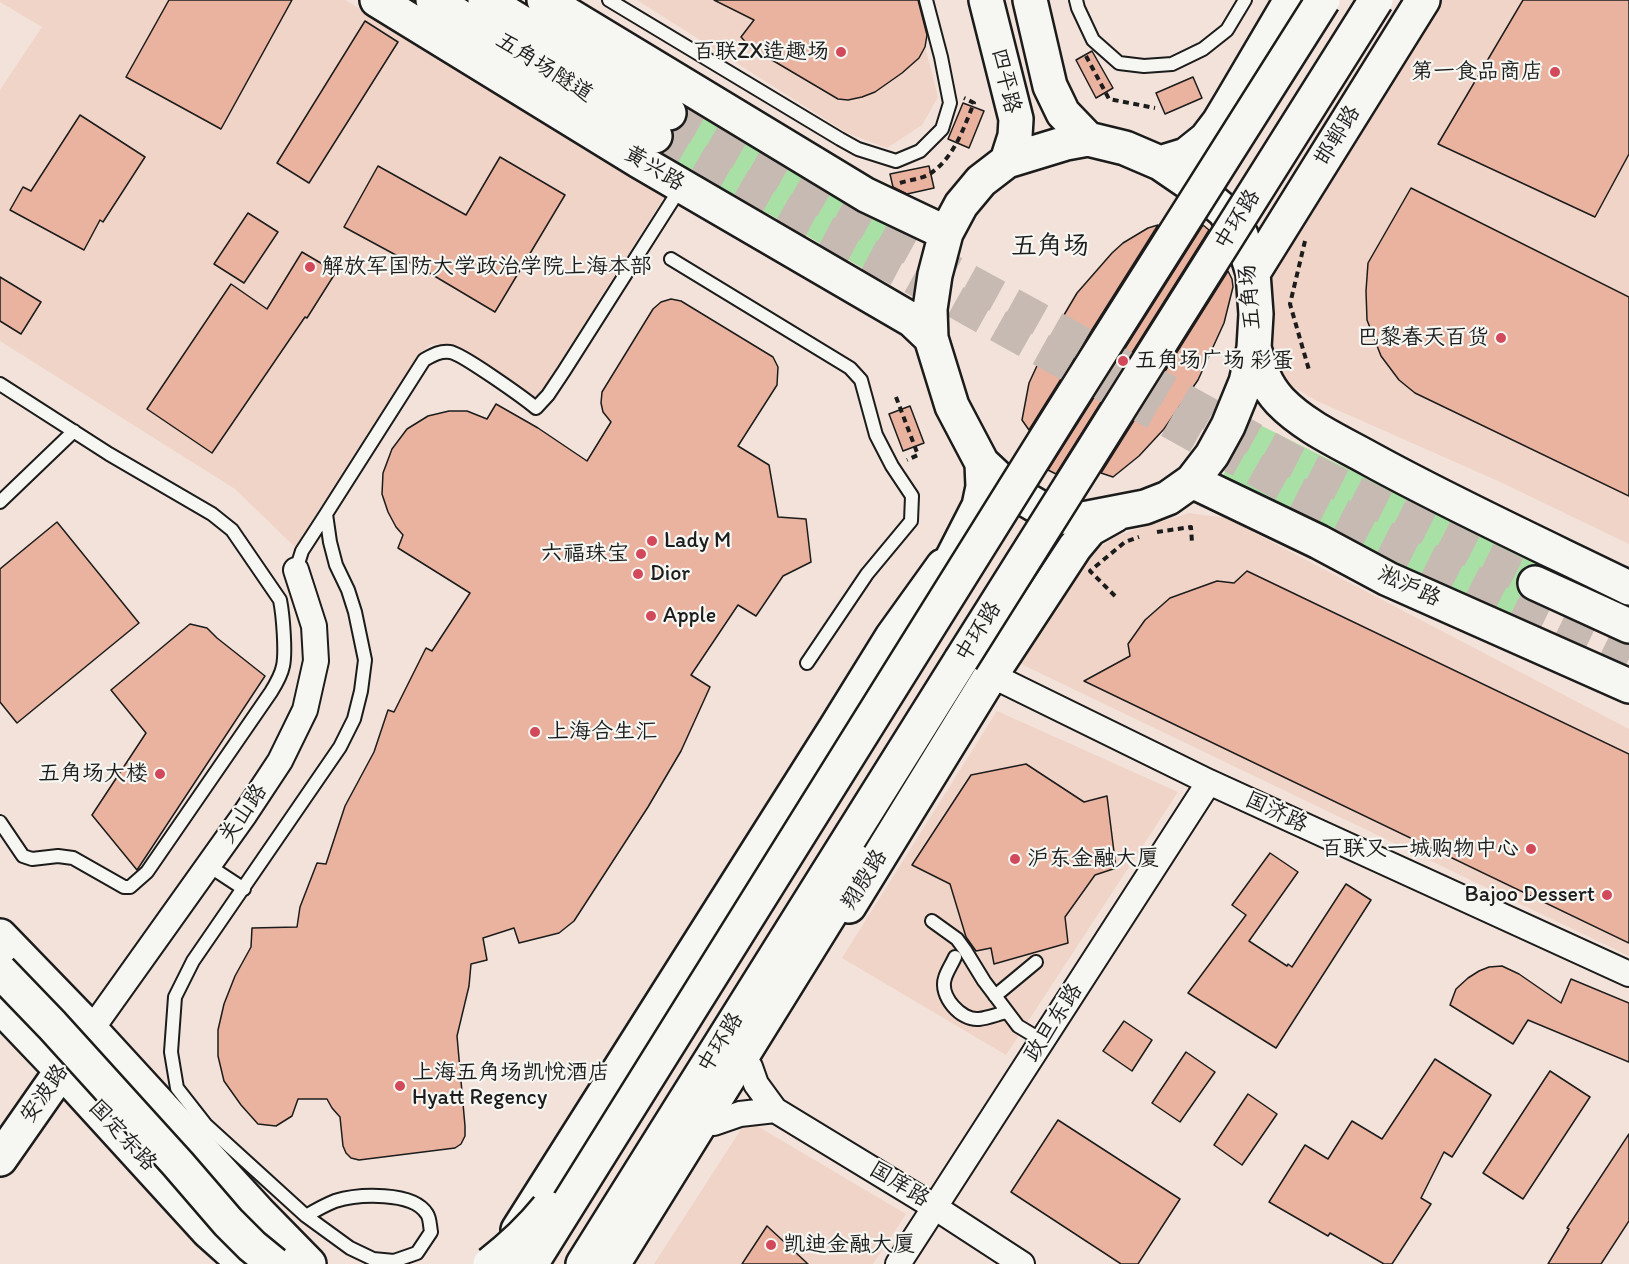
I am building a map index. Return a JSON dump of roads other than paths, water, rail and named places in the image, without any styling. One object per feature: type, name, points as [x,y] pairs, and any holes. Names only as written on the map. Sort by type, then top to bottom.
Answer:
[{"type":"main road","name":"黄兴路","points":[[377,0],[682,186],[912,320],[930,338]]},
{"type":"main road","name":"五角场隧道","points":[[433,0],[662,125],[485,0]]},
{"type":"main road","points":[[544,0],[866,195],[946,233]]},
{"type":"main road","name":"四平路","points":[[986,0],[1016,119],[1015,136],[1007,161]]},
{"type":"main road","name":"四平路","points":[[1030,0],[1050,86],[1064,113],[1088,139]]},
{"type":"main road","points":[[1160,163],[1186,156],[1206,139],[1232,102],[1291,0]]},
{"type":"main road","name":"中环路","points":[[531,1264],[1060,416],[1323,0]]},
{"type":"main road","name":"中环路","points":[[583,1264],[1376,0]]},
{"type":"main road","name":"邯郸路","points":[[1253,273],[1424,0]]},
{"type":"main road","name":"五角场","points":[[1088,139],[1125,148],[1160,163],[1198,189],[1224,211],[1241,235],[1253,273],[1256,314],[1254,348],[1246,382],[1228,426],[1212,455],[1192,481],[1168,498],[1145,507],[1123,527],[1063,517],[1037,506],[1013,492],[982,463],[952,406],[930,338],[930,309],[935,275],[946,233],[961,205],[981,181],[1007,161],[1066,143],[1088,139]]},
{"type":"main road","points":[[1254,348],[1263,377],[1271,389],[1281,402],[1309,425],[1428,491],[1629,588]]},
{"type":"main road","points":[[520,1264],[608,1130],[807,812],[906,645],[979,506],[983,487],[982,463]]},
{"type":"main road","name":"淞沪路","points":[[1192,481],[1319,542],[1389,579],[1629,686]]},
{"type":"main road","name":"翔殷路","points":[[626,1264],[991,675],[1075,547],[1090,529],[1123,527]]},
{"type":"main road","points":[[496,1264],[892,637],[962,541]]},
{"type":"main road","points":[[1535,583],[1629,626]]},
{"type":"main road","points":[[490,1264],[533,1227],[555,1198],[759,876],[922,637]]},
{"type":"main road","points":[[613,1264],[835,906],[961,660]]},
{"type":"main road","points":[[0,936],[91,1030],[267,1200],[309,1264]]},
{"type":"main road","points":[[0,971],[52,1025],[228,1222],[274,1264]]},
{"type":"main road","name":"国定东路","points":[[0,1006],[208,1231],[245,1264]]},
{"type":"main road","name":"安波路","points":[[0,1159],[91,1030]]},
{"type":"street","name":"关山路","points":[[91,1030],[245,814],[280,761],[305,710],[316,661],[314,626],[296,570]]},
{"type":"street","name":"国济路","points":[[991,675],[1209,782],[1629,974]]},
{"type":"street","name":"政旦东路","points":[[898,1264],[1209,782]]},
{"type":"street","name":"国庠路","points":[[750,1067],[756,1084],[775,1110],[936,1208],[1022,1264]]},
{"type":"street","points":[[714,1123],[740,1114],[775,1110]]},
{"type":"lane","points":[[609,0],[840,139],[858,149],[896,161],[920,151],[942,129],[950,103],[927,0]]},
{"type":"lane","points":[[1076,0],[1093,40],[1119,63],[1144,66],[1172,64],[1203,49],[1227,30],[1245,0]]},
{"type":"lane","points":[[296,570],[302,551],[424,360],[438,352],[453,352],[536,408],[564,371],[682,186]]},
{"type":"lane","points":[[671,260],[850,368],[861,380],[876,435],[912,496],[912,521],[867,574],[807,663]]},
{"type":"lane","points":[[0,384],[109,454],[212,513],[232,530],[280,600],[283,613],[284,664],[280,678],[271,692],[147,872],[129,887],[117,884],[73,858],[58,856],[32,859],[23,856],[0,822]]},
{"type":"lane","points":[[0,502],[74,431]]},
{"type":"lane","points":[[306,1216],[336,1201],[355,1197],[396,1198],[415,1203],[428,1215],[431,1232],[417,1252],[394,1261],[373,1259],[350,1248],[306,1216],[267,1200],[177,1088],[171,1052],[175,997],[193,961],[340,747],[354,719],[361,691],[364,652],[348,590],[336,565],[326,513]]},
{"type":"lane","points":[[208,866],[244,889]]},
{"type":"lane","points":[[932,921],[957,939],[1018,1026],[1043,1041]]},
{"type":"lane","points":[[955,957],[944,978],[944,990],[950,1002],[959,1012],[978,1019],[1007,1012]]},
{"type":"lane","points":[[995,996],[1036,962]]},
{"type":"tunnel","points":[[669,113],[1291,460],[1535,583]]},
{"type":"tunnel","points":[[655,136],[1290,489],[1629,659]]},
{"type":"place","name":"百联ZX造趣场","points":[[841,52]]},
{"type":"place","name":"第一食品商店","points":[[1555,72]]},
{"type":"place","name":"解放军国防大学政治学院上海本部","points":[[310,267]]},
{"type":"place","name":"巴黎春天百货","points":[[1501,338]]},
{"type":"place","name":"五角场广场 彩蛋","points":[[1123,361]]},
{"type":"place","name":"Lady M","points":[[652,541]]},
{"type":"place","name":"六福珠宝","points":[[641,554]]},
{"type":"place","name":"Dior","points":[[638,574]]},
{"type":"place","name":"Apple","points":[[651,616]]},
{"type":"place","name":"上海合生汇","points":[[535,732]]},
{"type":"place","name":"五角场大楼","points":[[160,774]]},
{"type":"place","name":"百联又一城购物中心","points":[[1531,849]]},
{"type":"place","name":"沪东金融大厦","points":[[1015,859]]},
{"type":"place","name":"Bajoo Dessert","points":[[1607,895]]},
{"type":"place","name":"上海五角场凯悦酒店 Hyatt Regency","points":[[400,1086]]},
{"type":"place","name":"凯迪金融大厦","points":[[771,1245]]},
{"type":"district","name":"五角场","points":[[1050,247]]}]
